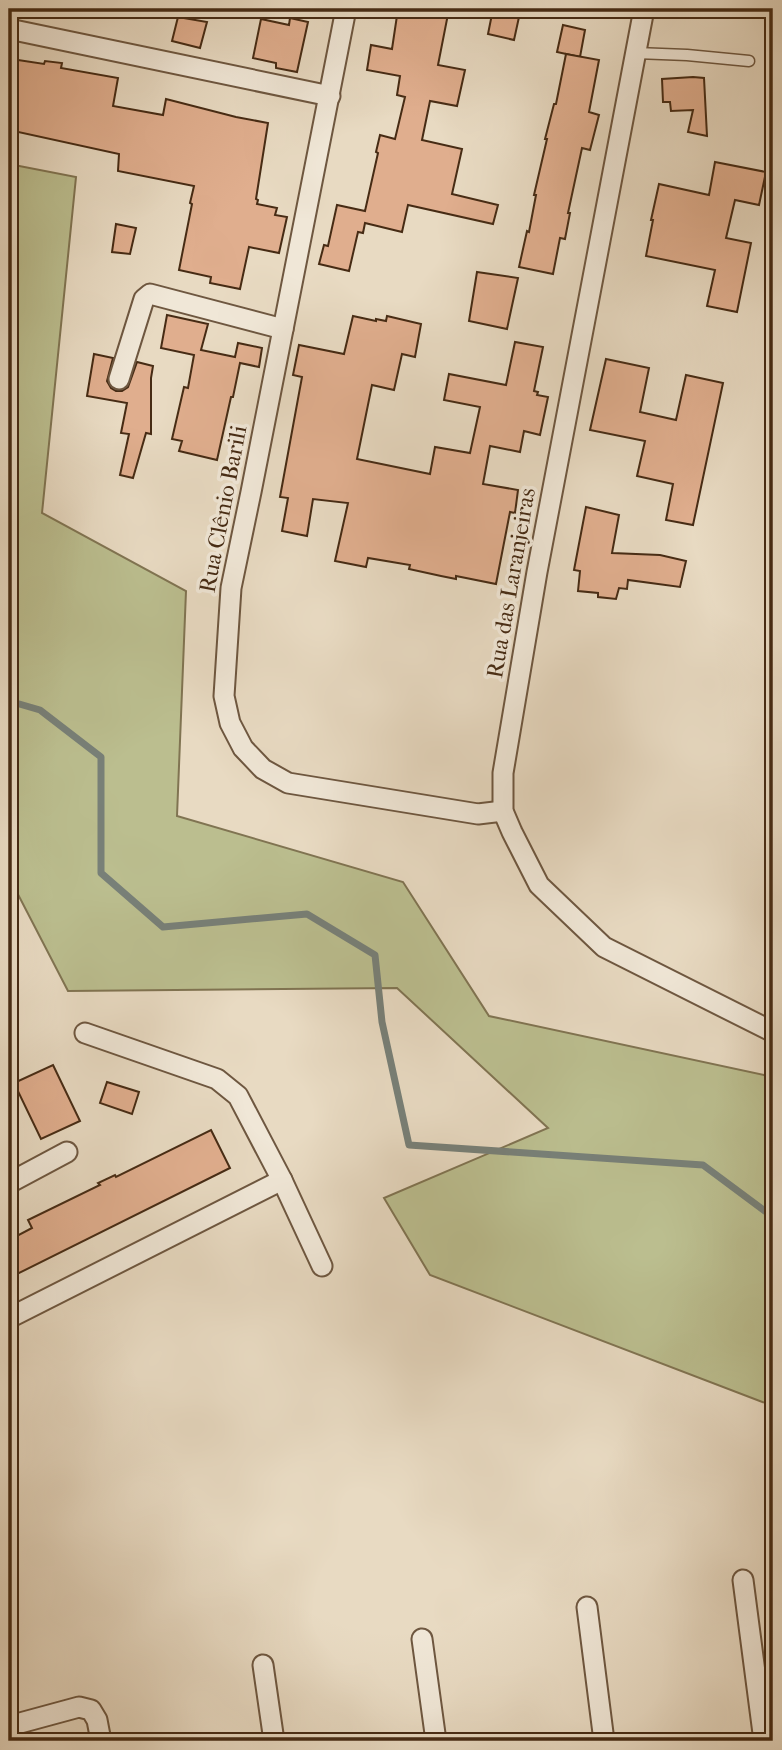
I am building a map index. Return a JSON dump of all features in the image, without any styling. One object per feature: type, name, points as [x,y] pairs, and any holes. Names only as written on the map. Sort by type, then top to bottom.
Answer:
[{"type":"street","name":"Rua Clênio Barili","points":[[346,9],[230,588],[225,696],[230,723],[243,748],[263,769],[288,783],[478,814],[503,811]]},
{"type":"street","name":"Rua das Laranjeiras","points":[[645,9],[537,572],[503,773],[503,811],[539,885],[604,947],[773,1032]]},
{"type":"street","points":[[9,29],[330,96]]},
{"type":"street","points":[[119,379],[144,299],[150,294],[284,329]]},
{"type":"street","points":[[85,1033],[217,1079],[238,1096],[322,1265]]},
{"type":"street","points":[[9,1182],[67,1152]]},
{"type":"street","points":[[9,1318],[282,1180]]},
{"type":"street","points":[[743,1580],[764,1741]]},
{"type":"street","points":[[587,1607],[604,1741]]},
{"type":"street","points":[[422,1639],[436,1741]]},
{"type":"street","points":[[263,1665],[274,1741]]},
{"type":"street","points":[[9,1726],[79,1707],[91,1710],[97,1720],[101,1741]]},
{"type":"lane","points":[[636,54],[688,55],[749,61]]},
{"type":"green space","points":[[9,164],[76,177],[42,513],[186,591],[177,816],[403,882],[489,1016],[773,1077],[773,1406],[430,1275],[384,1198],[548,1128],[397,988],[68,991],[9,877]]},
{"type":"building","points":[[398,9],[449,9],[438,65],[465,70],[457,106],[430,101],[422,140],[462,149],[452,194],[498,205],[493,224],[408,205],[402,232],[365,223],[363,233],[358,232],[349,271],[319,264],[324,245],[328,246],[337,205],[365,211],[380,135],[395,139],[405,97],[397,95],[400,76],[367,70],[371,45],[392,49]]},
{"type":"building","points":[[493,9],[515,9],[514,16],[519,17],[514,40],[488,34]]},
{"type":"building","points":[[178,17],[207,22],[200,48],[172,41]]},
{"type":"building","points":[[290,18],[308,22],[297,72],[276,68],[276,63],[253,58],[261,19],[289,25]]},
{"type":"building","points":[[563,25],[585,30],[580,57],[557,52]]},
{"type":"building","points":[[566,54],[599,60],[589,112],[599,115],[590,150],[582,148],[565,239],[560,238],[553,274],[519,267],[527,231],[529,232],[545,139],[556,104]]},
{"type":"building","points":[[18,60],[44,64],[45,61],[62,63],[61,68],[118,78],[113,106],[163,115],[166,99],[268,123],[256,199],[257,204],[277,208],[275,215],[287,217],[279,253],[249,247],[240,289],[210,283],[211,277],[179,270],[194,186],[118,171],[119,154],[9,130],[9,113]]},
{"type":"building","points":[[704,78],[707,136],[688,132],[693,110],[671,111],[670,102],[663,102],[662,79]]},
{"type":"building","points":[[715,162],[766,172],[759,205],[735,200],[726,238],[751,243],[737,312],[707,306],[715,270],[646,256],[659,184],[709,195]]},
{"type":"building","points":[[116,224],[136,228],[130,254],[112,252]]},
{"type":"building","points":[[477,272],[518,278],[507,329],[469,321]]},
{"type":"building","points":[[167,315],[208,324],[201,350],[235,357],[238,343],[262,348],[259,367],[240,363],[217,460],[179,451],[182,441],[172,439],[184,387],[188,388],[194,355],[161,348]]},
{"type":"building","points":[[353,316],[386,321],[387,316],[421,324],[415,357],[402,354],[394,390],[372,385],[357,459],[430,474],[435,447],[470,453],[480,407],[444,400],[449,374],[506,385],[515,342],[543,347],[534,391],[538,392],[537,395],[548,397],[540,435],[524,431],[520,452],[490,446],[483,484],[518,490],[515,513],[510,512],[496,584],[456,576],[456,579],[441,576],[409,569],[410,565],[368,558],[366,567],[335,561],[348,503],[313,499],[307,536],[282,531],[288,498],[280,497],[302,377],[293,375],[299,345],[344,354]]},
{"type":"building","points":[[94,354],[113,358],[107,381],[116,391],[128,387],[137,362],[153,366],[151,434],[146,433],[133,478],[120,475],[129,434],[121,433],[127,403],[87,396]]},
{"type":"building","points":[[606,359],[649,368],[640,412],[676,420],[686,375],[723,383],[693,525],[666,520],[673,484],[637,476],[645,441],[590,430]]},
{"type":"building","points":[[586,507],[619,515],[612,553],[660,555],[686,561],[680,587],[628,580],[627,589],[619,588],[616,599],[598,597],[598,593],[578,591],[580,571],[574,570]]},
{"type":"building","points":[[53,1065],[80,1121],[41,1139],[14,1083]]},
{"type":"building","points":[[107,1082],[139,1092],[132,1114],[100,1103]]},
{"type":"building","points":[[211,1130],[230,1168],[9,1278],[9,1240],[32,1228],[28,1220],[100,1185],[98,1183],[115,1175],[116,1177]]},
{"type":"waterway","points":[[9,701],[40,710],[101,757],[101,873],[163,927],[307,914],[375,955],[382,1022],[409,1145],[703,1165],[773,1217]]}]
